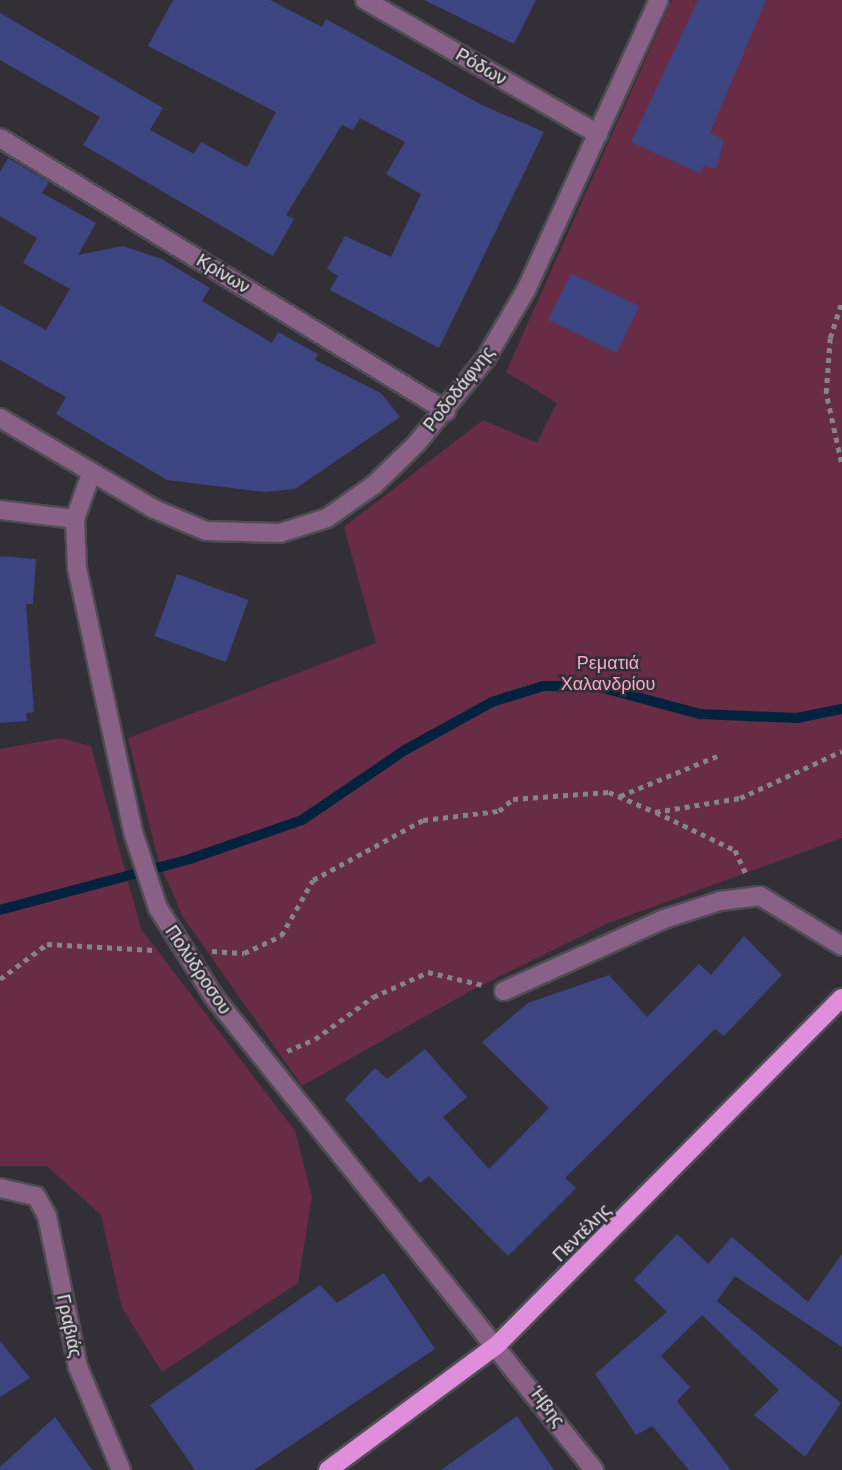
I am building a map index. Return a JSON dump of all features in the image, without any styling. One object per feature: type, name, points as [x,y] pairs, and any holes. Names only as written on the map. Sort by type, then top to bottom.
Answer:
[{"type":"main road","name":"Πεντέλης","points":[[328,1470],[497,1345],[842,998]]},
{"type":"street","name":"Ρόδων","points":[[365,0],[598,134]]},
{"type":"street","name":"Ροδοδάφνης","points":[[0,418],[91,474],[206,531],[280,533],[327,518],[374,485],[446,411],[526,290],[659,0]]},
{"type":"street","name":"Κρίνων","points":[[0,138],[446,411]]},
{"type":"street","name":"Πολύδροσου","points":[[91,474],[75,519],[77,568],[133,832],[158,908],[179,948],[255,1048],[497,1345]]},
{"type":"street","points":[[0,510],[75,519]]},
{"type":"street","points":[[504,991],[664,919],[749,898],[771,902],[842,946]]},
{"type":"street","name":"Γραβιάς","points":[[0,1188],[18,1188],[36,1196],[47,1216],[78,1367],[121,1470]]},
{"type":"street","name":"Ήβης","points":[[497,1345],[594,1470]]},
{"type":"path","points":[[841,462],[826,393],[830,338],[842,300]]},
{"type":"path","points":[[655,812],[740,798],[842,751]]},
{"type":"path","points":[[619,796],[717,757]]},
{"type":"path","points":[[0,979],[47,944],[244,953],[281,936],[313,880],[422,820],[499,811],[513,799],[609,792],[619,796],[735,850],[747,866],[749,898]]},
{"type":"path","points":[[255,1048],[285,1052],[315,1039],[373,998],[428,972],[504,991]]},
{"type":"green space","name":"Ρεματιά Χαλανδρίου","points":[[672,0],[842,0],[842,838],[608,923],[470,991],[302,1086],[183,917],[158,859],[128,738],[376,643],[344,527],[483,420],[537,443],[557,403],[506,372]]},
{"type":"green space","points":[[61,738],[91,746],[141,929],[295,1131],[312,1197],[298,1283],[162,1372],[122,1308],[101,1215],[47,1166],[0,1166],[0,749]]},
{"type":"building","points":[[173,0],[270,0],[322,27],[326,19],[482,105],[544,132],[439,348],[330,290],[338,276],[327,269],[345,236],[391,257],[421,194],[386,174],[405,142],[360,118],[353,130],[342,125],[286,215],[294,219],[273,256],[83,145],[100,117],[0,60],[0,13],[163,108],[150,130],[194,154],[201,142],[247,167],[276,112],[148,46]]},
{"type":"building","points":[[424,0],[536,0],[514,44]]},
{"type":"building","points":[[698,0],[766,0],[710,133],[724,140],[716,169],[705,165],[699,173],[631,142]]},
{"type":"building","points":[[8,158],[49,182],[42,193],[96,223],[78,255],[123,246],[162,259],[210,288],[202,301],[272,343],[278,332],[318,354],[315,360],[381,393],[400,417],[295,489],[264,492],[167,480],[56,414],[66,397],[0,360],[0,305],[46,330],[70,289],[23,263],[37,238],[0,216],[0,172]]},
{"type":"building","points":[[571,273],[639,306],[617,353],[548,320]]},
{"type":"building","points":[[0,556],[36,559],[33,604],[26,604],[34,712],[26,713],[27,721],[0,723]]},
{"type":"building","points":[[177,574],[248,600],[226,662],[154,636]]},
{"type":"building","points":[[744,936],[782,975],[724,1036],[715,1029],[565,1178],[576,1188],[508,1256],[429,1176],[420,1183],[345,1099],[375,1068],[387,1079],[425,1049],[467,1097],[443,1117],[489,1169],[549,1108],[482,1042],[528,1003],[609,975],[647,1017],[699,964],[711,975]]},
{"type":"building","points":[[677,1234],[708,1264],[732,1237],[808,1302],[842,1254],[842,1347],[735,1276],[717,1301],[841,1403],[805,1457],[754,1415],[779,1390],[702,1315],[661,1356],[690,1387],[677,1401],[731,1470],[689,1470],[652,1426],[636,1435],[595,1374],[667,1312],[634,1280]]},
{"type":"building","points":[[384,1273],[435,1349],[254,1470],[195,1470],[150,1405],[320,1285],[337,1303]]},
{"type":"building","points":[[0,1341],[30,1378],[0,1397]]},
{"type":"building","points":[[517,1416],[554,1470],[441,1470]]},
{"type":"building","points":[[55,1417],[92,1470],[0,1470],[0,1467]]},
{"type":"waterway","points":[[0,910],[190,859],[302,820],[405,750],[492,702],[543,686],[596,686],[700,714],[797,718],[842,709]]}]
